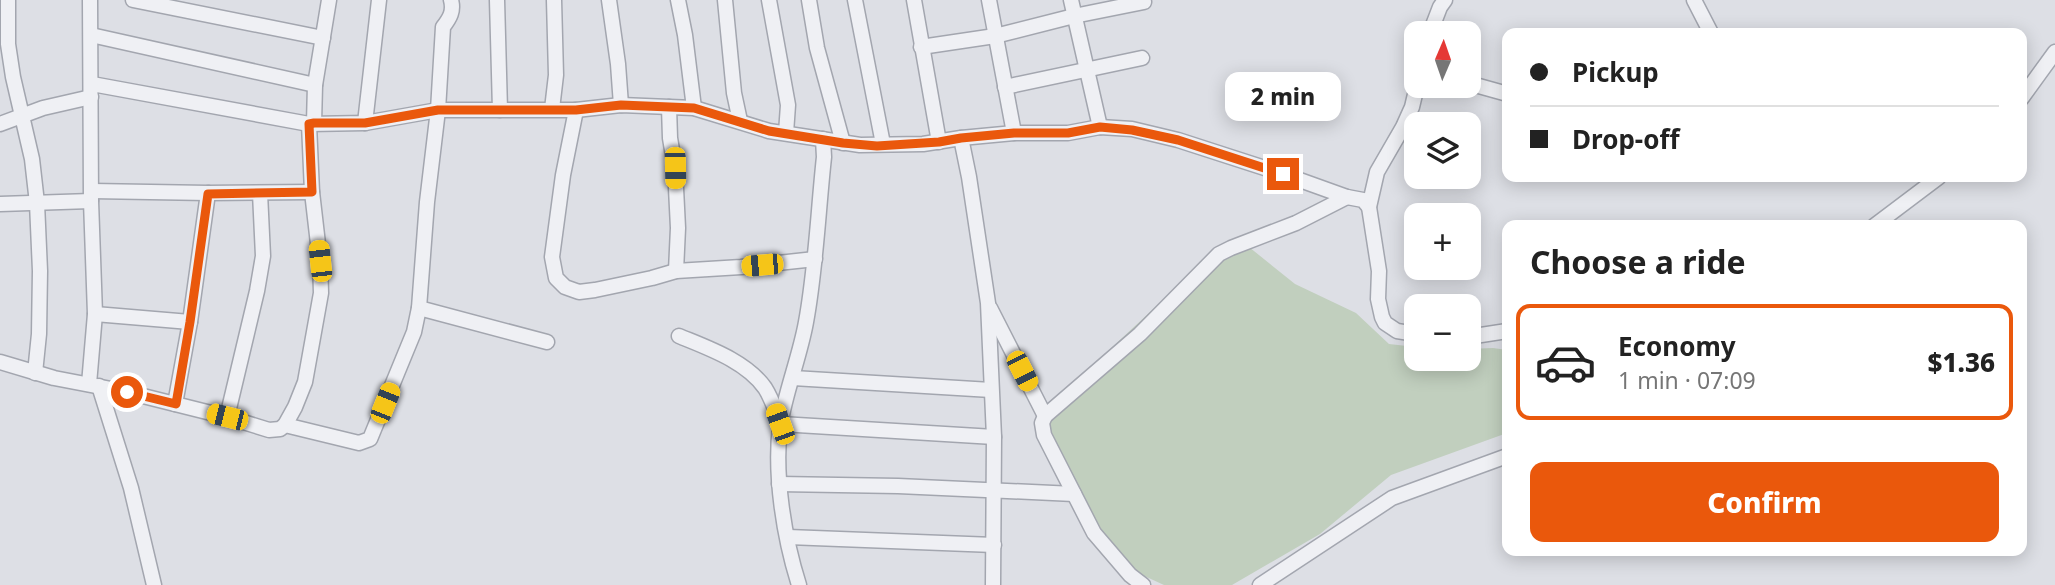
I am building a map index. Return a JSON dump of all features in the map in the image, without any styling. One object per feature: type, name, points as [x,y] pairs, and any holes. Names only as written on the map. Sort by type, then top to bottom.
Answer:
[{"type":"street","points":[[8,0],[8,44],[32,159],[37,203],[40,271],[35,373]]},
{"type":"street","points":[[90,0],[94,385],[131,488],[154,585]]},
{"type":"street","points":[[133,0],[323,38]]},
{"type":"street","points":[[0,362],[35,373],[176,404],[269,430],[280,429],[285,425],[304,382],[320,293],[320,261],[312,192],[311,123],[329,0]]},
{"type":"street","points":[[365,123],[379,0]]},
{"type":"street","points":[[285,425],[359,443],[370,439],[415,332],[438,110],[443,27],[450,18],[453,7],[451,0]]},
{"type":"street","points":[[498,0],[500,110]]},
{"type":"street","points":[[552,109],[556,75],[554,0]]},
{"type":"street","points":[[609,0],[621,105]]},
{"type":"street","points":[[678,0],[694,108]]},
{"type":"street","points":[[725,0],[734,93],[740,121]]},
{"type":"street","points":[[769,0],[788,105],[786,133]]},
{"type":"street","points":[[809,0],[817,48],[843,143]]},
{"type":"street","points":[[855,0],[883,144]]},
{"type":"street","points":[[914,0],[939,142]]},
{"type":"street","points":[[989,0],[1014,133]]},
{"type":"street","points":[[1071,0],[1100,127]]},
{"type":"street","points":[[1435,21],[1445,0]]},
{"type":"street","points":[[1694,0],[1708,28]]},
{"type":"street","points":[[921,47],[995,36],[1144,2]]},
{"type":"street","points":[[91,35],[315,85]]},
{"type":"street","points":[[2027,91],[2055,52]]},
{"type":"street","points":[[1005,87],[1142,58]]},
{"type":"street","points":[[1481,87],[1502,92]]},
{"type":"street","points":[[0,124],[91,90],[311,123],[365,123],[438,110],[576,110],[621,105],[694,108],[769,131],[877,146],[1014,133],[1068,133],[1100,127],[1132,130],[1178,140],[1363,200],[1369,207]]},
{"type":"street","points":[[1404,332],[1390,327],[1382,317],[1378,299],[1379,271],[1369,207],[1377,172],[1403,127],[1414,98]]},
{"type":"street","points":[[669,107],[678,228],[676,271]]},
{"type":"street","points":[[576,110],[563,175],[552,257],[556,278],[565,287],[579,292],[676,271],[815,259]]},
{"type":"street","points":[[961,138],[988,303],[994,437],[993,585]]},
{"type":"street","points":[[803,585],[788,537],[779,484],[778,456],[780,424],[806,323],[815,259],[824,157],[823,139]]},
{"type":"street","points":[[1882,220],[1932,182]]},
{"type":"street","points":[[0,204],[37,203],[92,196],[312,192]]},
{"type":"street","points":[[227,417],[263,256],[260,193]]},
{"type":"street","points":[[176,404],[208,194]]},
{"type":"street","points":[[1143,585],[1130,575],[1094,533],[1044,435],[1042,429],[1045,416],[1140,334],[1219,254],[1296,223],[1347,197]]},
{"type":"street","points":[[988,303],[1045,416]]},
{"type":"street","points":[[419,308],[547,342]]},
{"type":"street","points":[[95,314],[190,322]]},
{"type":"street","points":[[1481,335],[1502,332]]},
{"type":"street","points":[[679,336],[722,355],[751,373],[766,390],[780,424]]},
{"type":"street","points":[[793,378],[991,390]]},
{"type":"street","points":[[780,424],[994,437]]},
{"type":"street","points":[[1260,585],[1392,498],[1502,458]]},
{"type":"street","points":[[779,484],[1074,494]]},
{"type":"street","points":[[788,537],[994,545]]},
{"type":"green space","points":[[1244,243],[1295,284],[1356,313],[1389,344],[1404,346],[1404,371],[1481,371],[1481,348],[1502,349],[1502,435],[1391,475],[1320,534],[1232,585],[1164,585],[1140,574],[1105,543],[1045,423],[1053,402],[1218,249]]},
{"type":"route","points":[[127,392],[176,404],[208,194],[312,192],[309,124],[314,123],[365,123],[438,110],[576,110],[621,105],[694,108],[769,131],[877,146],[923,144],[1014,133],[1068,133],[1100,127],[1132,130],[1178,140],[1283,174]]}]
